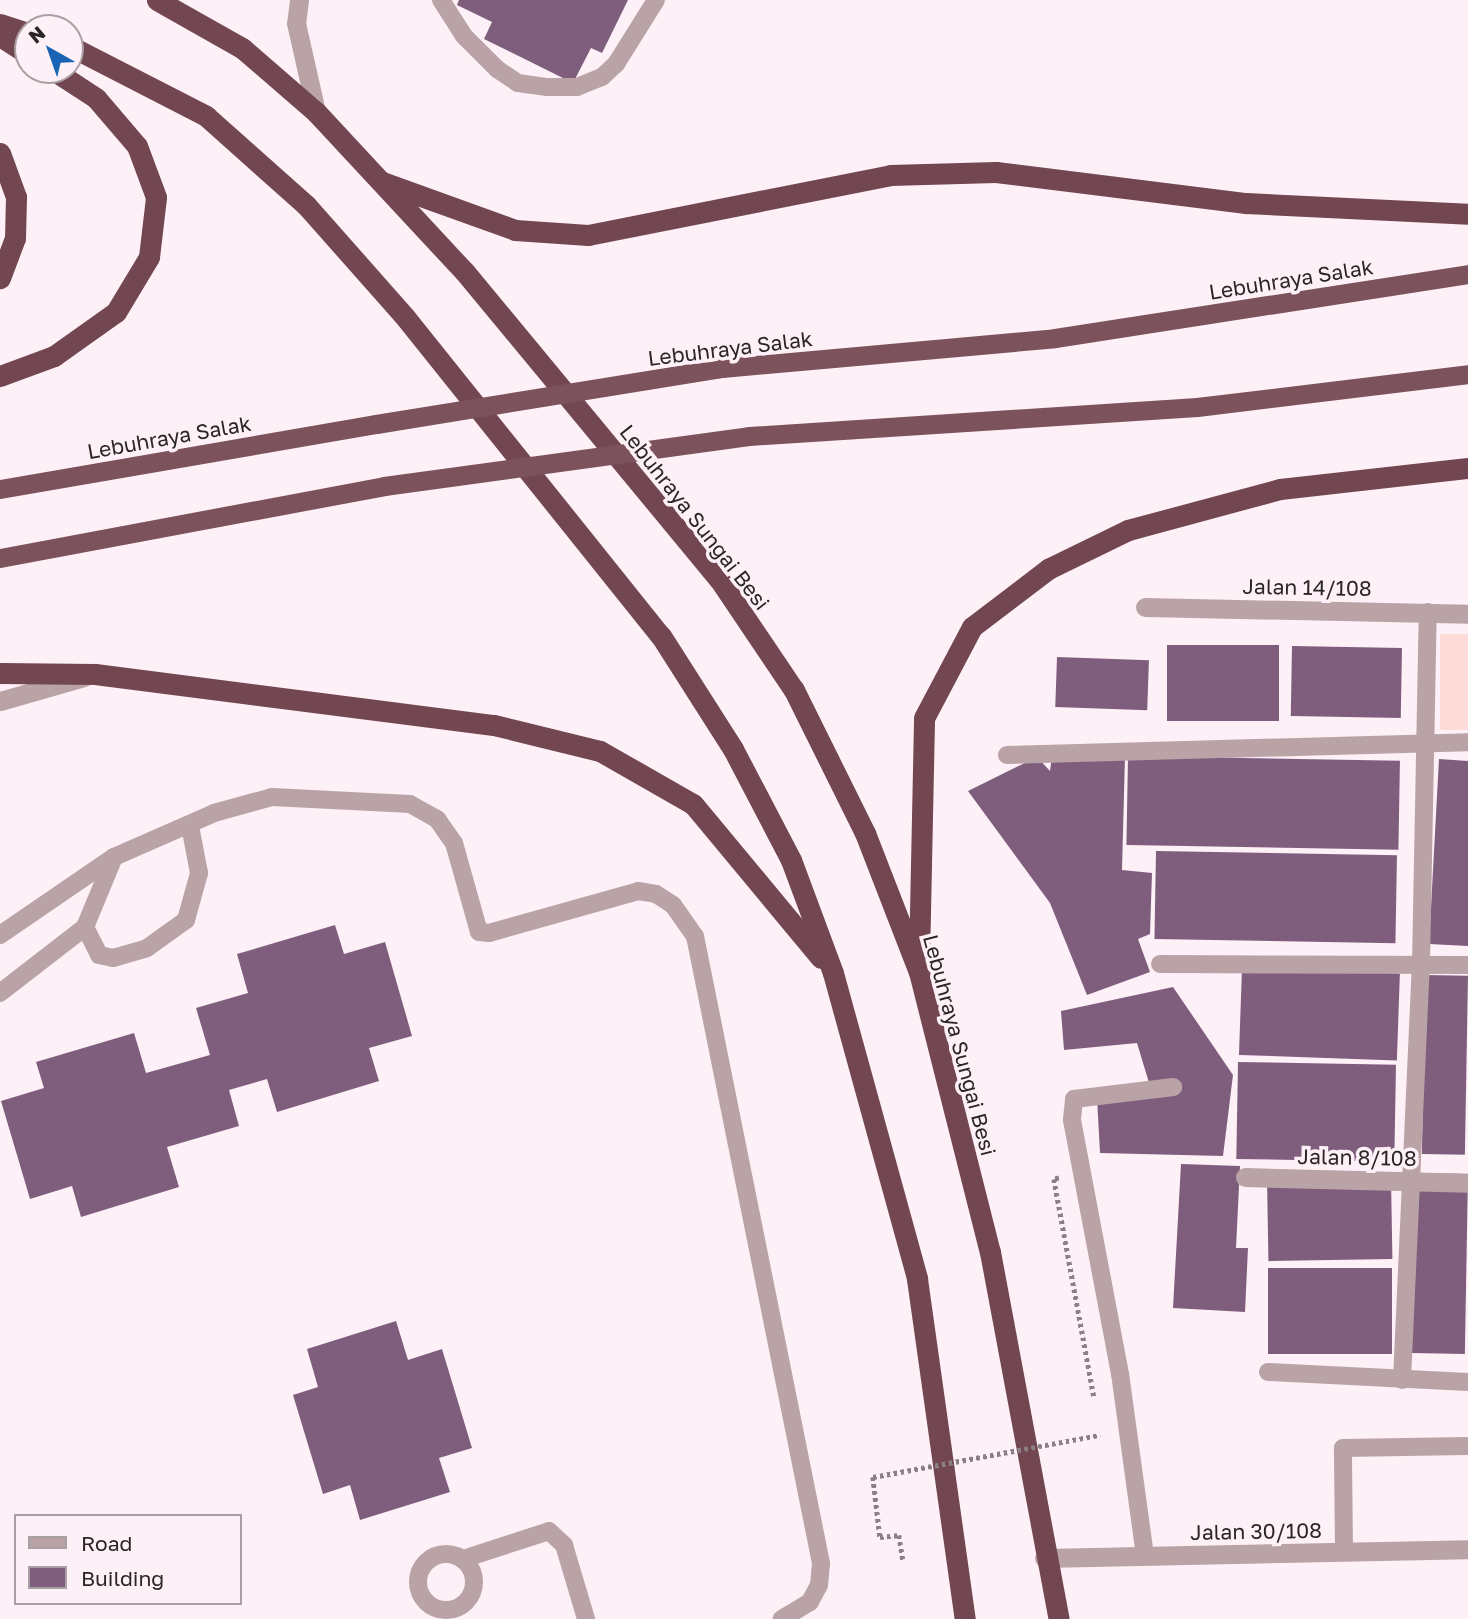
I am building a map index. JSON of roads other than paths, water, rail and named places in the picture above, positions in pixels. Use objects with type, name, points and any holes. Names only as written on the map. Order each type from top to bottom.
[{"type":"highway","name":"Lebuhraya Sungai Besi","points":[[157,0],[242,48],[316,112],[464,271],[719,579],[794,690],[866,833],[919,972],[990,1252],[1044,1558],[1059,1619]]},
{"type":"highway","points":[[84,53],[206,116],[306,205],[405,317],[661,636],[733,750],[791,860],[833,973],[917,1279],[965,1619]]},
{"type":"highway","points":[[0,376],[54,356],[116,312],[149,257],[156,197],[137,146],[96,98],[74,84]]},
{"type":"highway","points":[[0,153],[16,197],[15,238],[0,278]]},
{"type":"highway","points":[[380,181],[514,230],[588,235],[890,175],[996,172],[1246,203],[1468,214]]},
{"type":"highway","name":"Lebuhraya Salak","points":[[0,489],[722,368],[1055,338],[1468,274]]},
{"type":"highway","points":[[0,558],[384,486],[749,436],[1197,407],[1468,374]]},
{"type":"highway","points":[[919,972],[924,718],[972,627],[1048,569],[1128,530],[1280,489],[1468,468]]},
{"type":"highway","points":[[0,673],[95,674],[494,725],[600,751],[693,804],[833,973]]},
{"type":"street","points":[[299,0],[296,23],[316,112]]},
{"type":"street","name":"Jalan 14/108","points":[[1145,607],[1468,614]]},
{"type":"street","points":[[0,701],[95,674]]},
{"type":"street","name":"Jalan 8/108","points":[[1245,1177],[1468,1183]]},
{"type":"street","name":"Jalan 30/108","points":[[1044,1558],[1468,1549]]},
{"type":"lane","points":[[441,0],[464,36],[497,69],[518,83],[546,87],[577,87],[602,77],[616,64],[656,0]]},
{"type":"lane","points":[[1402,1380],[1408,1181],[1421,964],[1428,612]]},
{"type":"lane","points":[[1007,755],[1468,742]]},
{"type":"lane","points":[[0,935],[114,857],[243,802],[272,797],[410,804],[437,819],[454,843],[479,932],[489,933],[638,891],[656,894],[685,918],[695,936],[821,1563],[819,1585],[810,1602],[782,1619]]},
{"type":"lane","points":[[85,928],[99,954],[113,958],[147,948],[186,920],[199,873],[190,826]]},
{"type":"lane","points":[[0,993],[85,928],[114,857]]},
{"type":"lane","points":[[1160,964],[1468,964]]},
{"type":"lane","points":[[1145,1556],[1120,1374],[1072,1119],[1074,1099],[1173,1087]]},
{"type":"lane","points":[[1268,1372],[1468,1382]]},
{"type":"lane","points":[[1344,1552],[1343,1448],[1468,1447]]},
{"type":"lane","points":[[464,1559],[549,1531],[564,1545],[586,1619]]}]
